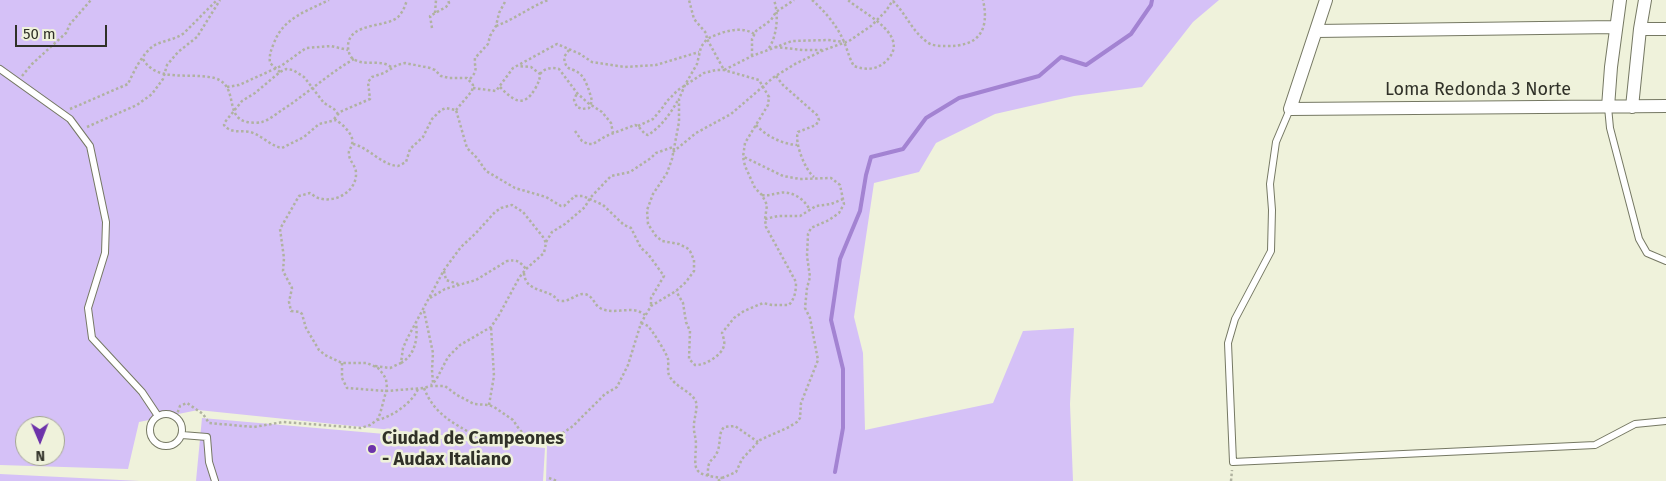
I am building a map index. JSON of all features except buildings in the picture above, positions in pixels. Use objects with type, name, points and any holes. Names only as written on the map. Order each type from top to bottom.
[{"type":"street","points":[[1290,109],[1326,0]]},
{"type":"street","points":[[1608,107],[1620,0]]},
{"type":"street","points":[[1632,107],[1645,0]]},
{"type":"street","points":[[1316,31],[1616,27]]},
{"type":"street","points":[[1640,29],[1666,29]]},
{"type":"street","name":"Loma Redonda 3 Norte","points":[[1290,109],[1666,106]]},
{"type":"lane","points":[[0,69],[70,119],[90,146],[106,222],[105,253],[88,308],[92,338],[142,392],[158,416]]},
{"type":"lane","points":[[1608,107],[1610,128],[1639,239],[1647,253],[1666,261]]},
{"type":"lane","points":[[1290,109],[1276,142],[1270,184],[1272,210],[1271,251],[1235,319],[1228,343],[1233,462],[1595,445],[1635,424],[1666,421]]},
{"type":"lane","points":[[170,414],[180,422],[182,435],[178,442],[171,446],[163,446],[156,443],[151,436],[150,429],[152,421],[158,416],[170,414]]},
{"type":"lane","points":[[182,435],[207,437],[209,462],[216,481]]},
{"type":"path","points":[[18,82],[32,64],[66,34],[70,24],[91,0]]},
{"type":"path","points":[[62,114],[128,84],[134,69],[148,50],[156,45],[179,37],[218,0]]},
{"type":"path","points":[[79,131],[137,106],[152,94],[158,87],[168,65],[178,52],[197,38],[218,0]]},
{"type":"path","points":[[280,72],[270,63],[269,56],[274,41],[284,25],[329,0]]},
{"type":"path","points":[[391,67],[385,63],[363,62],[354,59],[350,56],[348,50],[349,41],[354,34],[370,26],[396,19],[403,11],[407,0]]},
{"type":"path","points":[[435,13],[436,0]]},
{"type":"path","points":[[432,28],[430,16],[446,7],[449,3],[448,0]]},
{"type":"path","points":[[470,80],[476,74],[475,58],[488,44],[496,26],[499,13],[506,0]]},
{"type":"path","points":[[496,26],[548,0]]},
{"type":"path","points":[[676,292],[683,303],[686,322],[690,331],[689,359],[695,365],[705,364],[721,352],[724,346],[722,333],[732,320],[744,311],[763,303],[789,305],[794,296],[796,282],[766,227],[766,205],[745,166],[743,157],[745,143],[768,106],[769,97],[764,85],[757,78],[724,70],[706,34],[694,19],[689,0]]},
{"type":"path","points":[[769,50],[775,36],[776,12],[774,0]]},
{"type":"path","points":[[752,56],[752,39],[756,31],[771,20],[776,12],[794,0]]},
{"type":"path","points":[[812,0],[828,16],[844,42],[854,66],[865,70],[882,65],[890,56],[894,46],[893,39],[877,21],[848,0]]},
{"type":"path","points":[[672,153],[696,133],[731,114],[776,76],[865,30],[877,21],[892,0],[926,42],[936,45],[959,46],[968,43],[980,34],[985,26],[983,0]]},
{"type":"path","points":[[638,126],[645,134],[652,132],[669,115],[697,64],[699,52],[707,39],[730,31],[749,30],[754,34]]},
{"type":"path","points":[[575,131],[582,141],[593,144],[613,133],[638,126],[653,119],[667,101],[685,85],[704,73],[724,70],[752,56],[792,41],[828,40],[844,42]]},
{"type":"path","points":[[472,88],[496,91],[516,65],[557,44],[580,54],[592,62],[638,67],[656,65],[699,52]]},
{"type":"path","points":[[227,87],[239,85],[276,69],[306,48],[331,46],[348,50]]},
{"type":"path","points":[[775,47],[824,50]]},
{"type":"path","points":[[569,50],[564,57],[566,66],[584,78],[591,96],[592,106]]},
{"type":"path","points":[[143,59],[151,69],[166,75],[214,77],[222,81],[227,87],[234,104],[234,112],[238,119],[249,122],[264,122],[354,59]]},
{"type":"path","points":[[338,114],[324,103],[304,77],[298,72],[286,69],[242,101],[224,125],[235,132],[249,132],[274,146],[282,148],[304,137],[319,124],[333,120],[338,114],[370,99],[368,82],[372,77],[384,73],[391,67],[405,63],[430,68],[441,76],[467,78],[470,80]]},
{"type":"path","points":[[516,65],[531,67],[540,74]]},
{"type":"path","points":[[500,87],[513,99],[519,101],[526,100],[531,97],[540,80],[540,74],[544,69],[553,67],[559,69],[577,93],[602,112],[612,127],[613,133]]},
{"type":"path","points":[[776,76],[783,85],[817,115],[819,120],[816,126],[802,129],[798,132],[796,138],[811,175],[816,178]]},
{"type":"path","points":[[456,110],[469,96],[472,88],[470,80]]},
{"type":"path","points":[[577,93],[574,100],[577,107],[585,109],[592,106]]},
{"type":"path","points":[[651,306],[676,292],[694,271],[694,260],[690,251],[683,245],[658,239],[649,227],[647,217],[650,200],[667,173],[679,122],[679,99]]},
{"type":"path","points":[[353,144],[371,152],[386,163],[398,166],[406,162],[410,149],[423,137],[432,118],[446,108],[456,110]]},
{"type":"path","points":[[342,363],[342,378],[346,388],[386,391],[445,386],[474,404],[489,405],[498,409],[513,420],[524,436],[536,443],[543,444],[550,442],[573,426],[605,394],[617,387],[628,365],[642,323],[651,306],[651,298],[664,276],[648,254],[641,248],[631,228],[624,225],[603,205],[583,196],[575,196],[564,206],[561,206],[546,197],[515,188],[486,171],[467,148],[456,110]]},
{"type":"path","points":[[333,120],[336,120],[346,129],[352,138],[353,144],[348,152],[350,160],[356,169],[355,180],[349,191],[333,198],[316,198],[310,193],[299,196],[280,229],[284,258],[283,271],[292,288],[289,302],[290,309],[302,314],[306,328],[319,350],[325,355],[342,363],[360,362],[390,368],[401,363],[411,355],[416,337],[416,322]]},
{"type":"path","points":[[756,125],[772,138],[798,145]]},
{"type":"path","points":[[430,386],[448,357],[460,345],[491,327],[525,270],[544,253],[548,236],[552,232],[579,213],[611,176],[630,172],[652,158],[656,153],[673,146]]},
{"type":"path","points":[[718,481],[736,472],[742,459],[758,442],[797,422],[800,418],[801,403],[818,360],[810,318],[806,308],[807,288],[810,277],[807,256],[808,234],[811,228],[839,213],[844,204],[840,185],[830,178],[800,179],[783,176],[743,157]]},
{"type":"path","points":[[762,195],[772,195],[780,192],[792,194],[808,204],[810,211]]},
{"type":"path","points":[[765,219],[778,216],[800,216],[821,204],[831,204],[843,199]]},
{"type":"path","points":[[401,363],[403,348],[444,270],[455,253],[495,212],[512,205],[523,212],[540,232],[546,244]]},
{"type":"path","points":[[429,299],[445,288],[476,280],[507,261],[513,260],[519,262],[525,270],[524,279],[528,284],[534,289],[552,295],[557,300],[563,301],[582,294],[589,296],[599,308],[637,310],[646,315]]},
{"type":"path","points":[[444,270],[446,280],[456,284],[464,284]]},
{"type":"path","points":[[424,309],[433,353],[433,383]]},
{"type":"path","points":[[642,323],[650,327],[664,349],[668,359],[669,375],[679,387],[695,399],[697,404],[694,429],[696,437],[695,467],[698,472],[722,478]]},
{"type":"path","points":[[489,405],[494,376],[491,327]]},
{"type":"path","points":[[372,365],[378,368],[386,379],[386,391],[377,420]]},
{"type":"path","points":[[424,388],[427,396],[446,420],[476,436]]},
{"type":"path","points":[[176,417],[180,406],[186,404],[203,414],[210,424],[254,427],[283,422],[361,428],[393,414],[410,400],[418,389]]},
{"type":"path","points":[[708,476],[708,465],[718,449],[719,436],[724,426],[735,426],[758,442]]},
{"type":"path","points":[[459,439],[485,434],[524,436]]},
{"type":"path","points":[[549,478],[557,481]]},
{"type":"shaded area","points":[[0,0],[1219,0],[1193,22],[1142,87],[1074,96],[995,114],[936,143],[919,172],[874,183],[854,317],[863,353],[865,430],[993,403],[1023,331],[1074,328],[1070,404],[1073,481],[546,481],[547,446],[198,410],[139,422],[128,469],[32,466],[65,466],[65,416],[15,416],[15,465],[0,465]]},
{"type":"shaded area","name":"Ciudad de Campeones - Audax Italiano","points":[[202,418],[545,448],[543,481],[196,481]]},
{"type":"shaded area","points":[[0,474],[140,481],[0,481]]},
{"type":"waterway","points":[[835,472],[843,428],[843,369],[831,320],[840,259],[860,211],[871,157],[903,149],[926,118],[959,98],[1039,76],[1061,57],[1086,65],[1131,34],[1151,5],[1152,0]]},
{"type":"place","name":"Ciudad de Campeones - Audax Italiano","points":[[372,449]]}]
